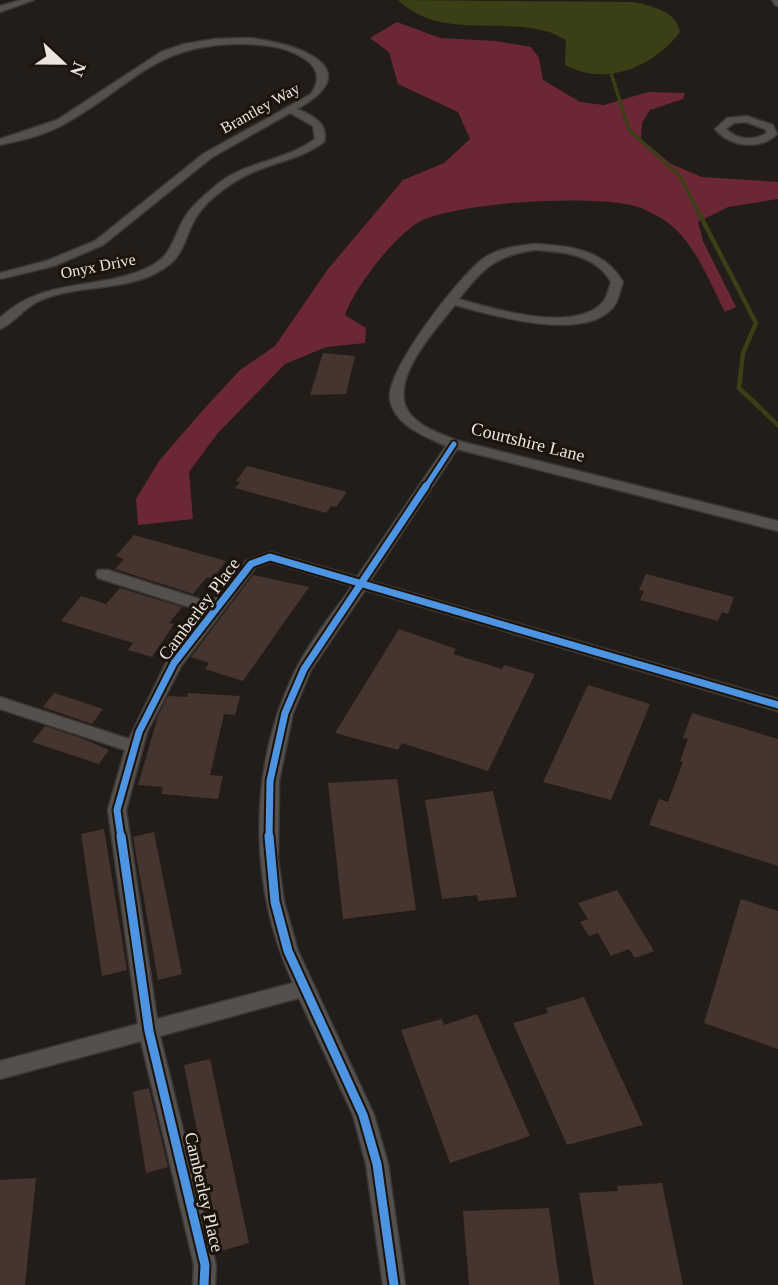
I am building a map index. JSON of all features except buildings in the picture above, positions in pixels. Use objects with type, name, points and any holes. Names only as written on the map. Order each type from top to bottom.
[{"type":"street","points":[[0,9],[30,0]]},
{"type":"street","name":"Brantley Way","points":[[0,142],[61,122],[147,61],[178,48],[201,43],[255,42],[287,48],[310,58],[323,72],[321,87],[304,103],[207,156],[99,243],[50,264],[0,276]]},
{"type":"street","name":"Onyx Drive","points":[[0,325],[22,304],[47,293],[129,278],[160,266],[176,252],[192,215],[223,185],[250,168],[304,151],[320,140],[322,132],[318,125],[290,110]]},
{"type":"street","name":"Courtshire Lane","points":[[452,301],[535,321],[572,321],[607,306],[617,290],[617,282],[605,264],[590,256],[556,248],[516,248],[487,258],[452,301],[405,364],[397,380],[395,393],[399,406],[418,429],[454,444],[778,526]]},
{"type":"street","points":[[394,1285],[377,1164],[363,1115],[288,951],[275,902],[269,859],[270,781],[293,691],[361,582],[454,444]]},
{"type":"street","name":"Camberley Place","points":[[204,1285],[205,1265],[149,1031],[117,810],[135,747],[174,663],[251,564],[270,557],[778,705]]},
{"type":"street","name":"Camberley Place","points":[[103,574],[216,610]]},
{"type":"street","points":[[0,703],[135,747]]},
{"type":"street","points":[[0,1070],[304,988]]},
{"type":"shaded area","points":[[398,0],[634,2],[669,14],[680,32],[657,55],[643,64],[628,70],[596,74],[565,65],[566,40],[552,33],[534,28],[453,24],[433,20]]},
{"type":"shaded area","points":[[397,22],[440,38],[496,41],[531,47],[539,58],[543,80],[580,102],[604,105],[648,92],[685,93],[683,99],[650,110],[642,123],[641,139],[671,164],[702,177],[778,182],[778,199],[728,207],[698,222],[703,241],[736,307],[725,312],[700,262],[674,228],[656,215],[635,206],[585,201],[527,202],[469,208],[425,219],[403,234],[391,247],[367,275],[350,304],[345,315],[366,328],[365,343],[326,347],[285,364],[217,434],[189,472],[193,519],[138,525],[136,499],[159,461],[240,370],[275,346],[328,269],[403,180],[444,163],[470,139],[458,112],[398,84],[389,52],[370,38]]},
{"type":"waterway","points":[[611,73],[629,130],[680,176],[700,215]]},
{"type":"waterway","points":[[699,213],[756,323],[743,353],[739,388],[778,425]]},
{"type":"cycle path","points":[[394,1285],[377,1164],[363,1115],[288,951],[275,902],[269,859],[270,781],[285,713],[304,669],[454,444]]},
{"type":"cycle path","points":[[204,1285],[205,1265],[149,1031],[117,810],[139,732],[174,663],[251,564],[270,557],[778,705]]}]
